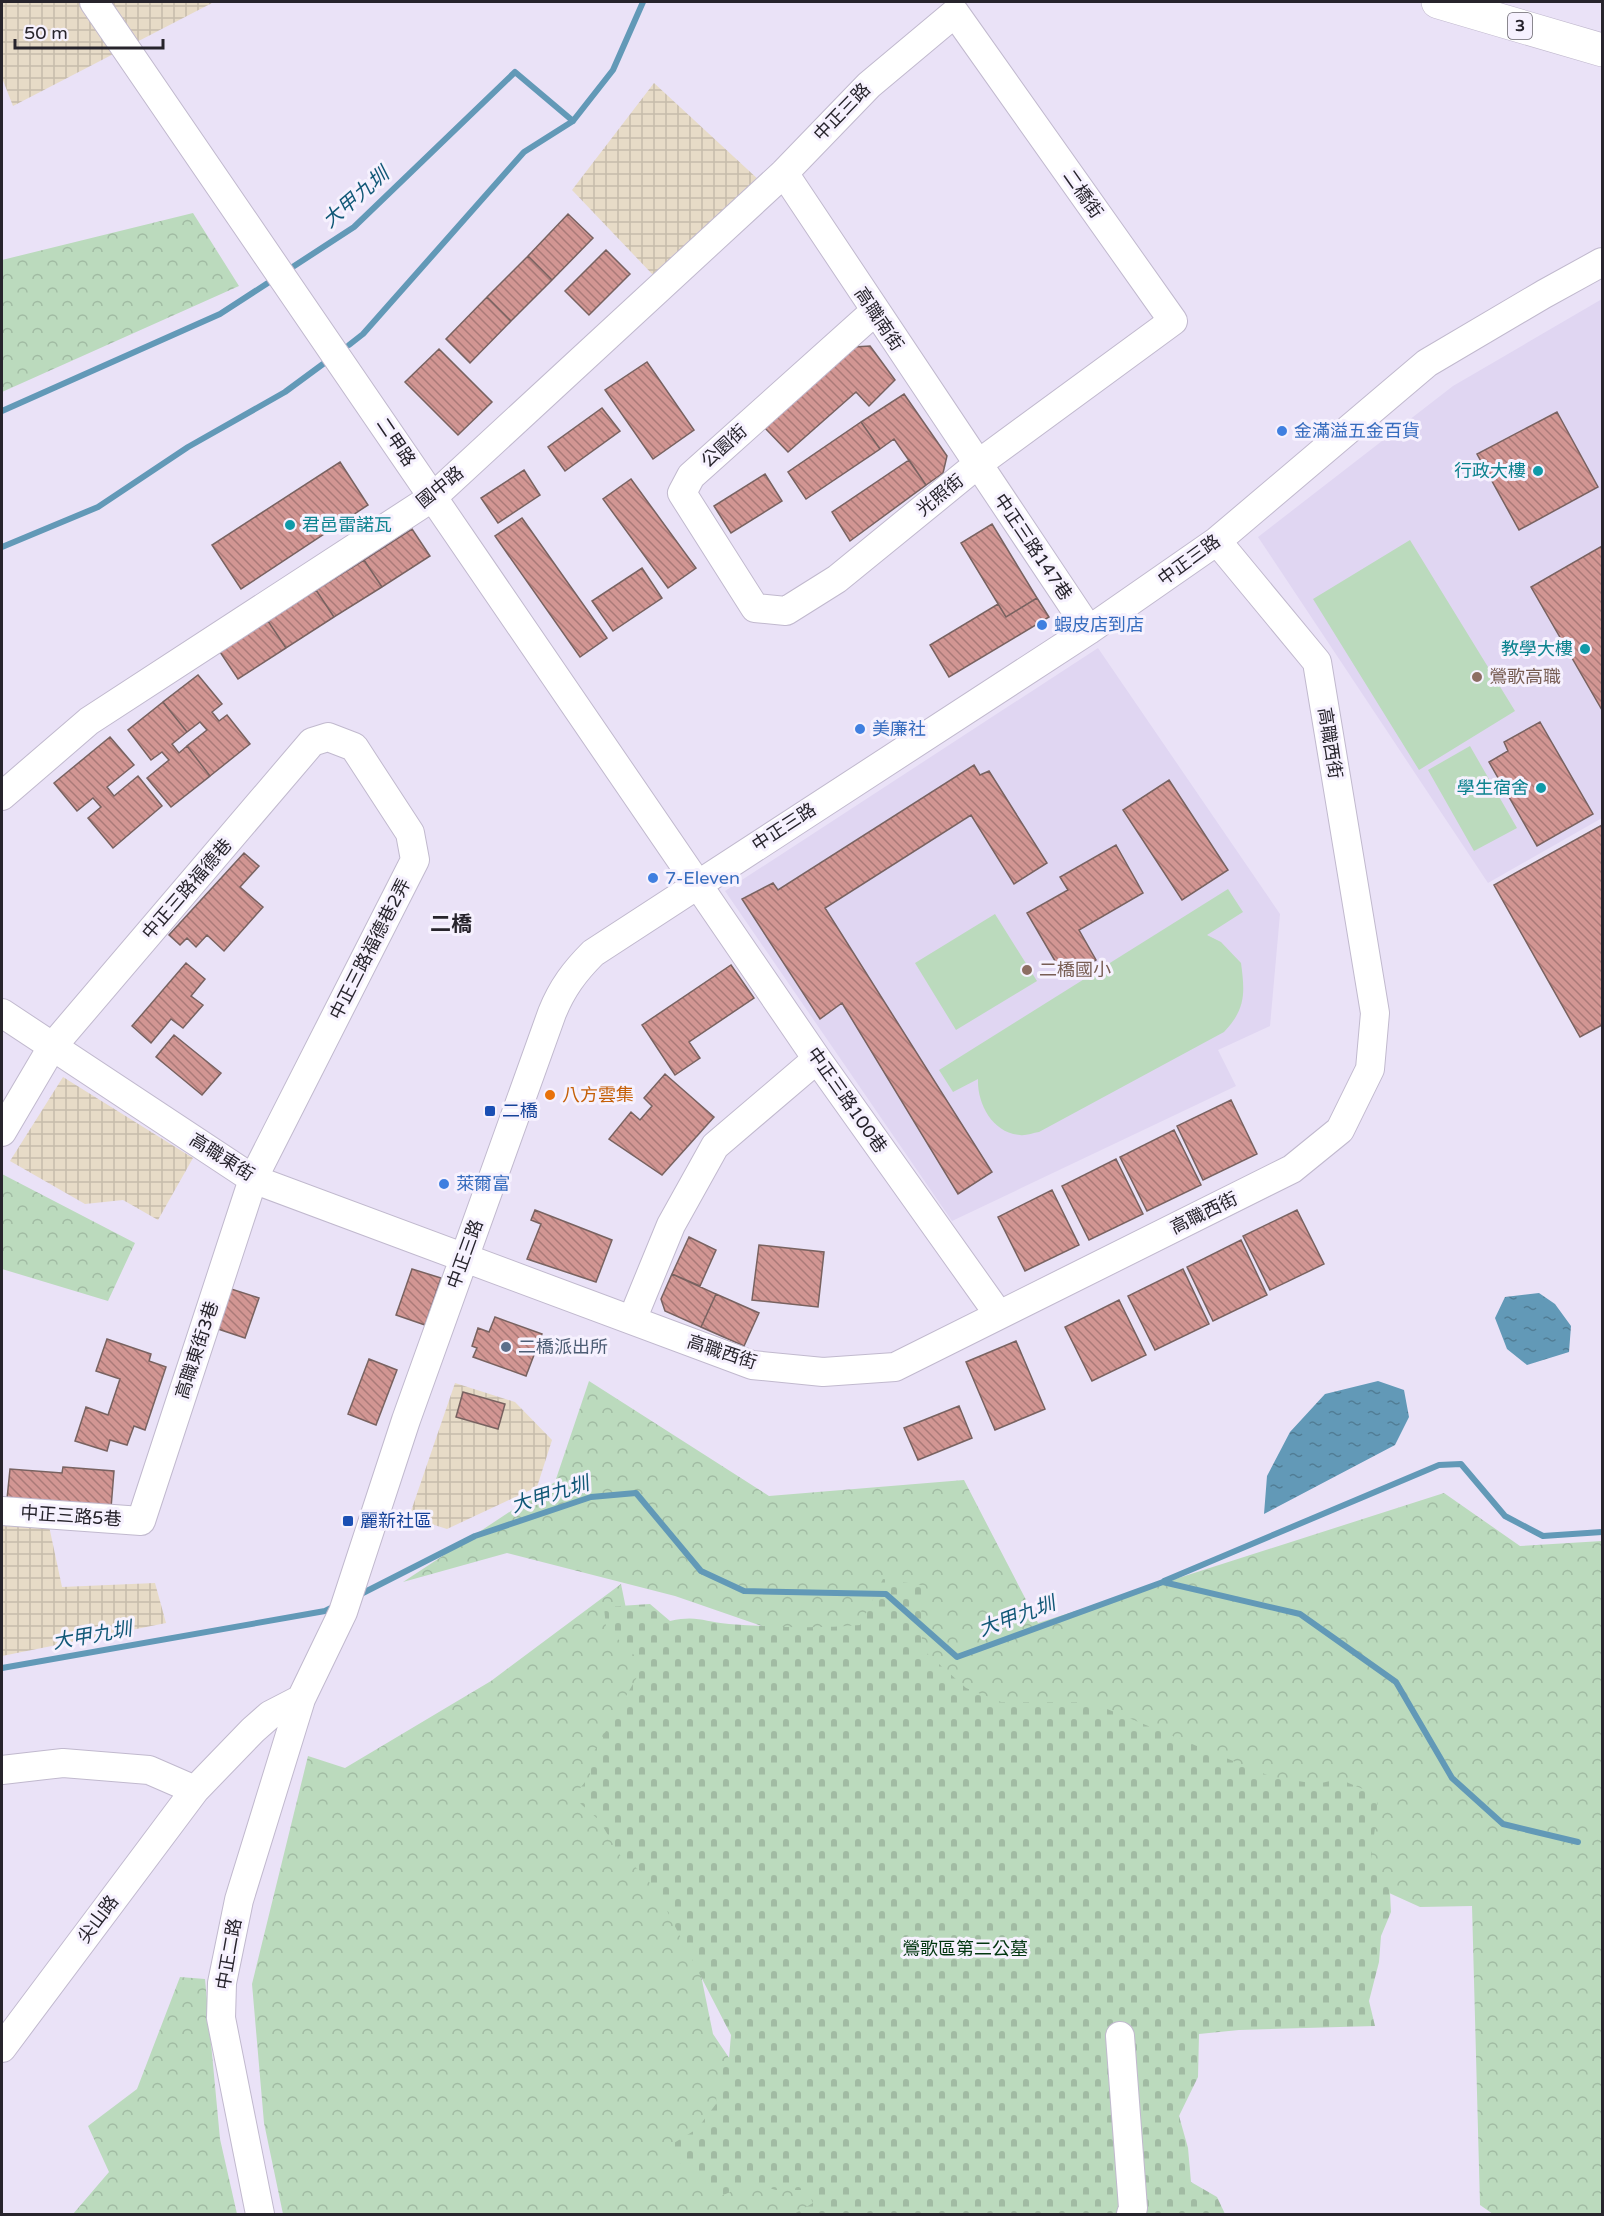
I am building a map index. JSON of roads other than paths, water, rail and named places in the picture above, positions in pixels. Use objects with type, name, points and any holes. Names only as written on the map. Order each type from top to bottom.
[{"type":"highway","name":"3","points":[[1438,2],[1602,50]]},
{"type":"street","name":"二甲路","points":[[94,2],[698,883]]},
{"type":"street","name":"中正三路","points":[[783,173],[868,85],[955,13]]},
{"type":"street","name":"二橋街","points":[[955,13],[1173,321],[1120,361]]},
{"type":"street","name":"高職南街","points":[[783,173],[978,464]]},
{"type":"street","name":"國中路","points":[[2,796],[89,722],[433,497],[783,173]]},
{"type":"street","name":"中正三路","points":[[301,1699],[320,1665],[347,1600],[406,1420],[464,1258],[560,994],[574,972],[593,953],[1089,630],[1217,541],[1427,363],[1602,262]]},
{"type":"street","name":"公園街","points":[[755,608],[682,493],[691,476],[874,312]]},
{"type":"street","name":"光照街","points":[[755,608],[786,611],[837,579],[978,464],[1120,361]]},
{"type":"street","name":"中正三路147巷","points":[[978,464],[1089,630]]},
{"type":"street","name":"高職西街","points":[[464,1258],[752,1365],[823,1372],[895,1367],[1292,1169],[1340,1130],[1370,1069],[1375,1013],[1317,662],[1217,541]]},
{"type":"street","name":"中正三路福德巷","points":[[2,1132],[52,1047],[312,742],[327,737]]},
{"type":"street","name":"中正三路福德巷2弄","points":[[253,1179],[415,860],[410,833],[354,747],[327,737]]},
{"type":"street","name":"中正三路100巷","points":[[698,883],[817,1059],[999,1315]]},
{"type":"street","name":"高職東街","points":[[2,1013],[253,1179],[464,1258]]},
{"type":"street","points":[[632,1320],[671,1225],[715,1146],[817,1059]]},
{"type":"street","name":"高職東街3巷","points":[[141,1521],[253,1179]]},
{"type":"street","name":"中正三路5巷","points":[[2,1511],[141,1521]]},
{"type":"street","name":"尖山路","points":[[2,2048],[195,1790],[270,1715],[301,1699]]},
{"type":"street","name":"中正二路","points":[[260,2214],[222,2028],[222,1983],[239,1900],[301,1699]]},
{"type":"street","points":[[2,1770],[63,1763],[149,1770],[195,1790]]},
{"type":"street","points":[[1120,2036],[1133,2208],[1131,2214]]},
{"type":"water","points":[[1539,1293],[1555,1304],[1571,1326],[1569,1352],[1527,1365],[1507,1349],[1495,1318],[1505,1297]]},
{"type":"water","points":[[1378,1381],[1404,1390],[1409,1417],[1395,1445],[1264,1514],[1267,1476],[1290,1432],[1325,1394]]},
{"type":"waterway","name":"大甲九圳","points":[[288,270],[354,227],[515,72],[573,121],[613,70],[643,2]]},
{"type":"waterway","points":[[349,345],[363,334],[524,152],[573,121]]},
{"type":"waterway","name":"大甲九圳","points":[[2,411],[220,314],[274,279]]},
{"type":"waterway","points":[[2,547],[98,507],[188,447],[285,392],[323,364]]},
{"type":"waterway","name":"大甲九圳","points":[[1164,1581],[1439,1465],[1461,1464],[1505,1516],[1543,1536],[1602,1532]]},
{"type":"waterway","name":"大甲九圳","points":[[359,1595],[475,1536],[591,1497],[636,1493],[701,1571],[744,1591],[886,1594],[957,1657],[1163,1582],[1300,1614],[1396,1682],[1452,1778],[1503,1824],[1578,1842]]},
{"type":"waterway","name":"大甲九圳","points":[[2,1668],[325,1611],[333,1607]]},
{"type":"place","name":"金滿溢五金百貨","points":[[1282,431]]},
{"type":"place","name":"行政大樓","points":[[1538,471]]},
{"type":"place","name":"君邑雷諾瓦","points":[[290,525]]},
{"type":"place","name":"蝦皮店到店","points":[[1042,625]]},
{"type":"place","name":"教學大樓","points":[[1585,649]]},
{"type":"place","name":"鶯歌高職","points":[[1477,677]]},
{"type":"place","name":"美廉社","points":[[860,729]]},
{"type":"place","name":"學生宿舍","points":[[1541,788]]},
{"type":"place","name":"7-Eleven","points":[[653,878]]},
{"type":"place","name":"二橋國小","points":[[1027,970]]},
{"type":"place","name":"八方雲集","points":[[550,1095]]},
{"type":"place","name":"二橋","points":[[490,1111]]},
{"type":"place","name":"萊爾富","points":[[444,1184]]},
{"type":"place","name":"二橋派出所","points":[[506,1347]]},
{"type":"place","name":"麗新社區","points":[[348,1521]]},
{"type":"district","name":"二橋","points":[[451,924]]},
{"type":"park label","name":"鶯歌區第二公墓","points":[[965,1949]]}]
